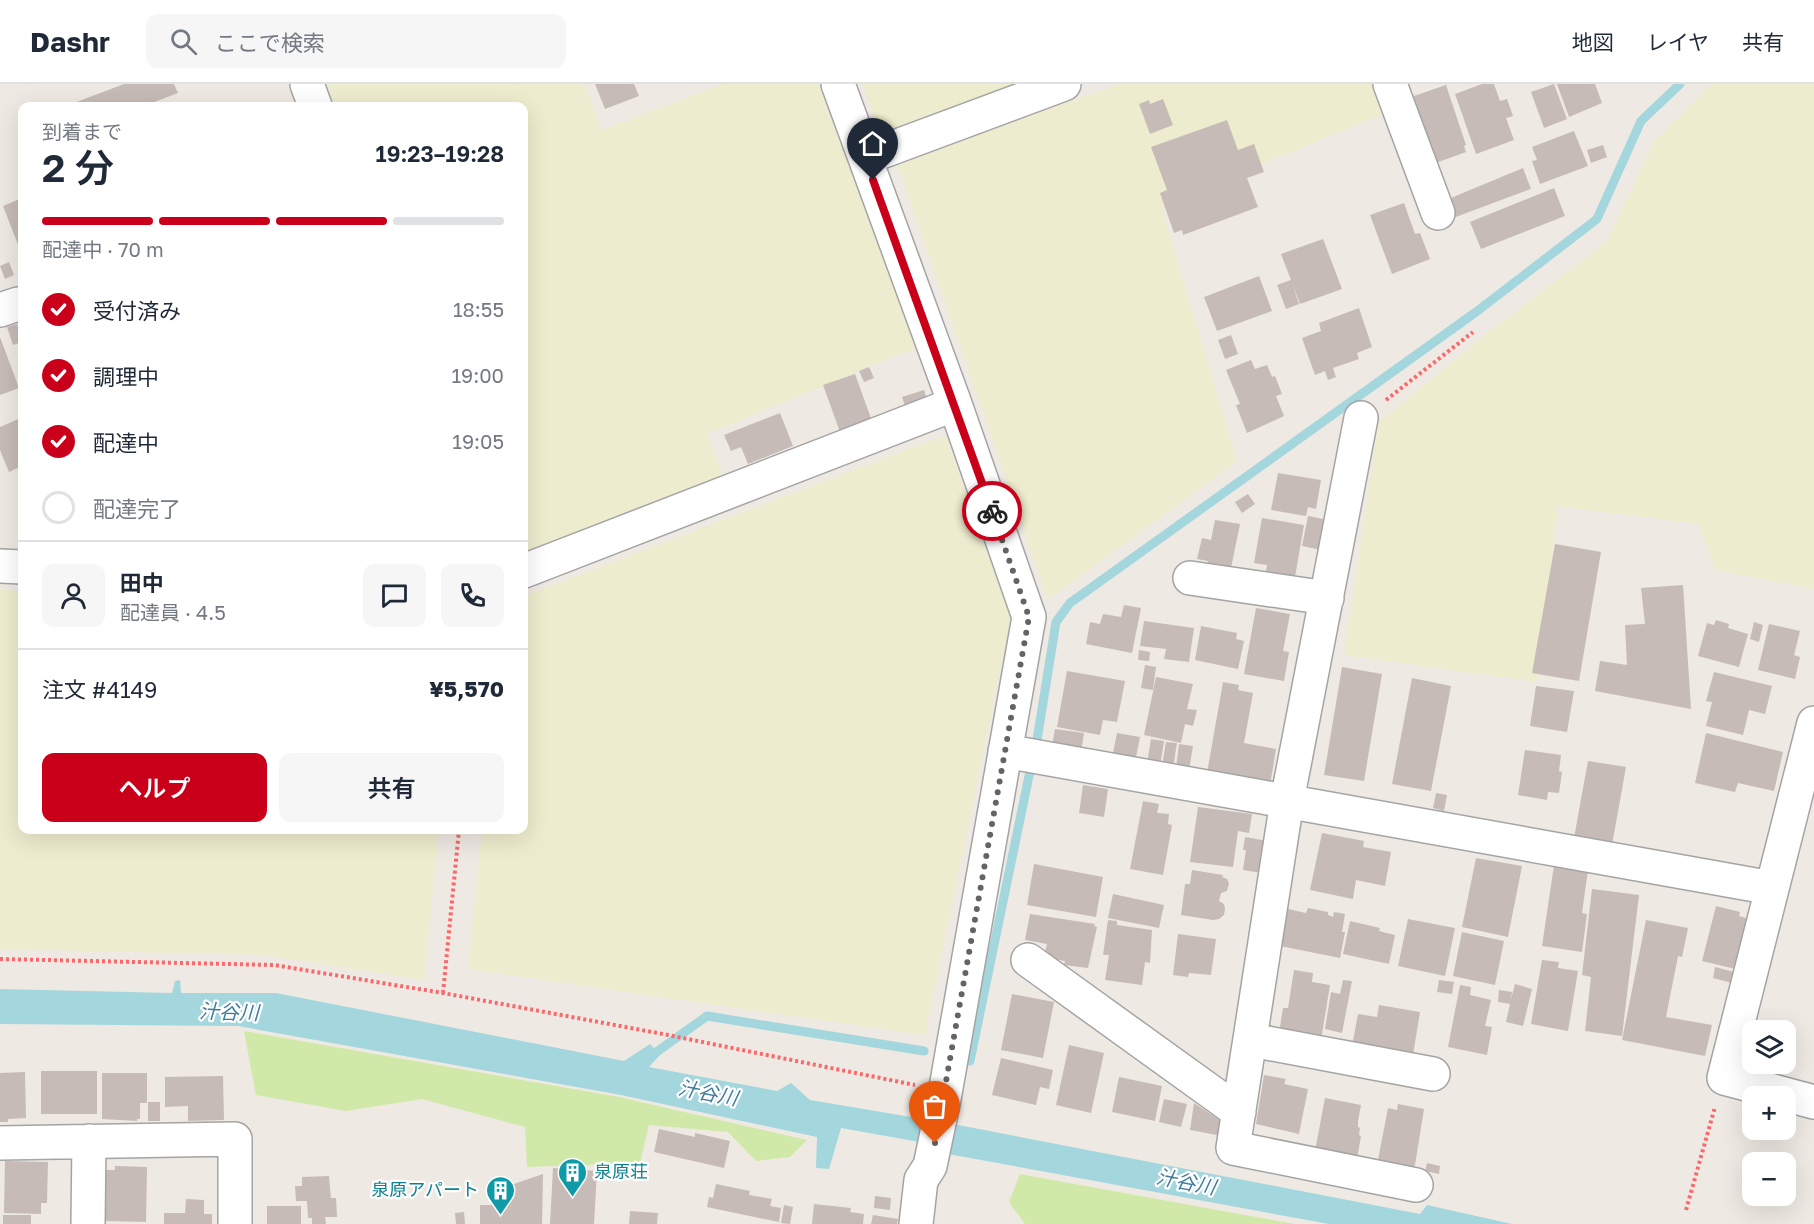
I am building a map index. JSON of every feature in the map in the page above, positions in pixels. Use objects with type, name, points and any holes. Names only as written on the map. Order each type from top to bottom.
[{"type":"street","points":[[307,84],[314,102]]},
{"type":"street","points":[[838,84],[955,404],[1029,617],[944,1095],[930,1166],[921,1180],[916,1224]]},
{"type":"street","points":[[865,158],[1064,84]]},
{"type":"street","points":[[1390,84],[1438,213]]},
{"type":"street","points":[[528,569],[955,404]]},
{"type":"street","points":[[1361,418],[1287,801],[1233,1148],[1416,1185]]},
{"type":"street","points":[[0,566],[18,567]]},
{"type":"street","points":[[1190,578],[1327,598]]},
{"type":"street","points":[[1814,723],[1724,1078],[1814,1102]]},
{"type":"street","points":[[1005,751],[1772,888]]},
{"type":"street","points":[[1028,960],[1239,1112]]},
{"type":"street","points":[[1251,1040],[1432,1074]]},
{"type":"street","points":[[0,1143],[235,1139],[235,1224]]},
{"type":"street","points":[[88,1224],[89,1141]]},
{"type":"path","points":[[1361,418],[1473,332]]},
{"type":"path","points":[[443,993],[459,834]]},
{"type":"path","points":[[0,959],[274,965],[443,993],[663,1034],[944,1095]]},
{"type":"path","points":[[1686,1210],[1724,1078]]},
{"type":"shaded area","points":[[327,84],[585,84],[601,130],[723,84],[818,84],[920,346],[707,434],[724,478],[528,552],[528,102],[334,102]]},
{"type":"shaded area","points":[[862,84],[1027,84],[883,140]]},
{"type":"shaded area","points":[[1119,84],[1372,84],[1381,115],[1161,205],[1237,461],[1048,600],[897,164]]},
{"type":"shaded area","points":[[1711,84],[1814,84],[1814,589],[1715,570],[1699,524],[1558,506],[1537,682],[1344,655],[1379,422],[1490,331],[1606,242],[1654,142]]},
{"type":"shaded area","points":[[945,435],[1011,618],[925,1035],[468,969],[482,834],[528,834],[528,594]]},
{"type":"shaded area","points":[[0,590],[18,591],[18,834],[439,834],[424,980],[266,955],[0,949]]},
{"type":"green space","points":[[244,1031],[619,1097],[807,1140],[790,1157],[756,1161],[728,1132],[649,1125],[640,1163],[527,1167],[525,1127],[422,1099],[346,1111],[256,1095]]},
{"type":"green space","points":[[1020,1174],[1295,1224],[1025,1224],[1009,1202]]},
{"type":"water","name":"汁谷川","points":[[180,980],[181,993],[276,993],[624,1061],[650,1044],[660,1055],[649,1067],[777,1091],[791,1083],[810,1100],[953,1124],[1420,1214],[1427,1205],[1512,1224],[1329,1224],[948,1154],[925,1143],[841,1128],[829,1169],[816,1168],[817,1137],[621,1095],[238,1026],[0,1024],[0,989],[172,993],[175,981]]},
{"type":"building","points":[[124,84],[174,84],[178,93],[154,102],[77,102]]},
{"type":"building","points":[[595,84],[634,84],[639,96],[605,109]]},
{"type":"building","points":[[1482,84],[1494,84],[1500,101],[1507,99],[1513,116],[1506,118],[1514,140],[1476,154],[1455,94]]},
{"type":"building","points":[[1554,84],[1567,119],[1544,128],[1531,92]]},
{"type":"building","points":[[1557,84],[1595,84],[1602,103],[1569,117]]},
{"type":"building","points":[[1446,85],[1466,145],[1464,146],[1466,152],[1433,164],[1411,97]]},
{"type":"building","points":[[1163,99],[1173,125],[1150,134],[1139,104],[1149,100],[1150,104]]},
{"type":"building","points":[[1227,120],[1238,150],[1254,144],[1264,172],[1247,178],[1258,207],[1183,235],[1182,230],[1174,233],[1160,193],[1167,190],[1151,147]]},
{"type":"building","points":[[1574,131],[1588,166],[1540,184],[1532,161],[1537,160],[1532,147]]},
{"type":"building","points":[[1603,145],[1607,157],[1591,163],[1587,150]]},
{"type":"building","points":[[1523,168],[1531,189],[1453,218],[1446,200]]},
{"type":"building","points":[[1554,188],[1565,216],[1481,249],[1470,222]]},
{"type":"building","points":[[18,200],[18,245],[3,206]]},
{"type":"building","points":[[1404,203],[1415,234],[1420,233],[1430,259],[1392,274],[1370,215]]},
{"type":"building","points":[[1323,239],[1342,289],[1300,304],[1292,283],[1299,304],[1286,309],[1277,285],[1291,280],[1281,254]]},
{"type":"building","points":[[9,262],[14,275],[5,279],[0,266]]},
{"type":"building","points":[[1259,276],[1272,311],[1217,331],[1204,297]]},
{"type":"building","points":[[1359,308],[1372,347],[1357,353],[1359,359],[1333,368],[1336,377],[1328,380],[1325,371],[1315,375],[1302,338],[1321,331],[1319,323]]},
{"type":"building","points":[[17,324],[18,343],[13,345],[7,327]]},
{"type":"building","points":[[1231,335],[1238,354],[1225,359],[1218,340]]},
{"type":"building","points":[[0,337],[18,388],[0,395]]},
{"type":"building","points":[[1251,360],[1255,369],[1267,365],[1272,377],[1275,376],[1282,394],[1276,396],[1284,416],[1247,433],[1236,405],[1240,404],[1226,370]]},
{"type":"building","points":[[869,367],[874,378],[864,382],[859,371]]},
{"type":"building","points":[[855,374],[872,421],[840,432],[823,385]]},
{"type":"building","points":[[924,390],[927,399],[905,406],[902,397]]},
{"type":"building","points":[[780,413],[793,446],[748,464],[741,447],[731,451],[724,435]]},
{"type":"building","points":[[18,419],[18,468],[9,472],[0,450],[0,427]]},
{"type":"building","points":[[1278,473],[1321,480],[1316,509],[1308,507],[1306,516],[1271,510]]},
{"type":"building","points":[[1248,494],[1255,504],[1242,513],[1235,502]]},
{"type":"building","points":[[1308,516],[1328,520],[1321,550],[1302,546]]},
{"type":"building","points":[[1262,518],[1304,525],[1295,577],[1266,572],[1267,565],[1254,563]]},
{"type":"building","points":[[1215,520],[1240,524],[1231,568],[1208,564],[1208,561],[1197,559],[1202,538],[1211,540]]},
{"type":"building","points":[[1555,544],[1601,552],[1579,681],[1532,673]]},
{"type":"building","points":[[1683,585],[1691,709],[1595,691],[1600,661],[1627,665],[1625,625],[1645,624],[1641,588]]},
{"type":"building","points":[[1124,605],[1141,608],[1132,653],[1086,644],[1090,622],[1100,624],[1103,614],[1121,617]]},
{"type":"building","points":[[1256,608],[1290,614],[1283,651],[1289,652],[1284,681],[1244,674]]},
{"type":"building","points":[[1716,620],[1729,624],[1728,628],[1748,634],[1739,667],[1698,656],[1707,623],[1714,625]]},
{"type":"building","points":[[1144,621],[1194,628],[1189,662],[1164,659],[1166,649],[1140,646]]},
{"type":"building","points":[[1754,622],[1763,625],[1759,642],[1750,639]]},
{"type":"building","points":[[1769,624],[1800,631],[1794,655],[1800,657],[1795,679],[1758,670]]},
{"type":"building","points":[[1201,626],[1237,633],[1236,639],[1244,641],[1238,669],[1195,660]]},
{"type":"building","points":[[1139,650],[1150,652],[1149,661],[1138,660]]},
{"type":"building","points":[[1145,665],[1156,667],[1153,690],[1141,688]]},
{"type":"building","points":[[1342,667],[1382,674],[1364,781],[1324,775]]},
{"type":"building","points":[[1067,671],[1125,681],[1117,722],[1103,720],[1100,735],[1057,727]]},
{"type":"building","points":[[1714,672],[1772,686],[1765,714],[1749,710],[1743,735],[1706,726],[1712,702],[1706,701]]},
{"type":"building","points":[[1156,677],[1193,684],[1187,709],[1197,710],[1193,726],[1185,724],[1181,743],[1144,735]]},
{"type":"building","points":[[1412,678],[1451,686],[1431,791],[1392,784]]},
{"type":"building","points":[[1223,682],[1239,685],[1238,690],[1253,693],[1244,743],[1276,749],[1270,785],[1207,773]]},
{"type":"building","points":[[1536,686],[1574,691],[1567,732],[1530,726]]},
{"type":"building","points":[[1055,729],[1084,733],[1081,752],[1052,746]]},
{"type":"building","points":[[1117,733],[1140,737],[1135,762],[1112,758]]},
{"type":"building","points":[[1706,733],[1783,752],[1774,791],[1738,783],[1735,792],[1695,783]]},
{"type":"building","points":[[1151,739],[1164,741],[1160,766],[1147,763]]},
{"type":"building","points":[[1166,742],[1177,743],[1173,768],[1162,766]]},
{"type":"building","points":[[1179,744],[1193,746],[1189,770],[1176,768]]},
{"type":"building","points":[[1525,750],[1561,755],[1559,771],[1562,772],[1559,793],[1548,792],[1547,800],[1518,795]]},
{"type":"building","points":[[1588,761],[1626,767],[1612,845],[1574,838]]},
{"type":"building","points":[[1083,785],[1108,789],[1104,817],[1079,813]]},
{"type":"building","points":[[1436,793],[1447,795],[1444,811],[1433,808]]},
{"type":"building","points":[[1143,801],[1159,804],[1157,813],[1169,814],[1168,824],[1172,825],[1163,875],[1130,869]]},
{"type":"building","points":[[1198,807],[1252,814],[1249,833],[1238,831],[1233,867],[1190,862]]},
{"type":"building","points":[[1322,833],[1364,841],[1363,847],[1391,852],[1385,886],[1356,880],[1353,899],[1310,890]]},
{"type":"building","points":[[1245,837],[1268,841],[1266,853],[1259,852],[1266,854],[1262,873],[1243,870]]},
{"type":"building","points":[[1476,858],[1522,866],[1508,937],[1462,927]]},
{"type":"building","points":[[1034,864],[1103,877],[1096,917],[1027,905]]},
{"type":"building","points":[[1554,865],[1588,870],[1582,913],[1587,914],[1582,952],[1542,946]]},
{"type":"building","points":[[1192,870],[1223,875],[1222,877],[1227,879],[1229,883],[1227,891],[1221,893],[1219,901],[1224,904],[1224,915],[1219,919],[1181,915],[1185,884],[1190,884]]},
{"type":"building","points":[[1592,889],[1639,895],[1622,1036],[1585,1031],[1591,977],[1582,975]]},
{"type":"building","points":[[1113,894],[1164,905],[1159,928],[1108,918]]},
{"type":"building","points":[[1716,906],[1740,912],[1739,916],[1753,920],[1740,970],[1702,961]]},
{"type":"building","points":[[1308,908],[1328,912],[1328,915],[1333,917],[1334,912],[1345,914],[1342,932],[1345,932],[1340,958],[1280,946],[1288,909],[1306,913]]},
{"type":"building","points":[[1030,914],[1095,924],[1094,926],[1097,927],[1088,968],[1064,965],[1065,961],[1044,957],[1047,944],[1025,940]]},
{"type":"building","points":[[1408,919],[1455,928],[1445,976],[1398,966]]},
{"type":"building","points":[[1108,920],[1117,921],[1117,925],[1152,930],[1150,963],[1145,962],[1142,985],[1105,980],[1109,955],[1103,955]]},
{"type":"building","points":[[1646,920],[1688,928],[1682,957],[1678,956],[1666,1017],[1712,1025],[1705,1056],[1622,1040]]},
{"type":"building","points":[[1350,921],[1380,928],[1379,931],[1395,935],[1389,964],[1343,954]]},
{"type":"building","points":[[1462,932],[1504,941],[1495,985],[1453,976]]},
{"type":"building","points":[[1178,934],[1216,939],[1211,975],[1189,973],[1188,977],[1173,975]]},
{"type":"building","points":[[1542,960],[1559,962],[1558,968],[1578,971],[1568,1031],[1531,1024]]},
{"type":"building","points":[[1715,967],[1738,973],[1736,984],[1713,978]]},
{"type":"building","points":[[1294,970],[1313,973],[1312,982],[1330,985],[1321,1040],[1279,1033],[1283,1008],[1288,1008]]},
{"type":"building","points":[[1343,980],[1352,981],[1342,1033],[1325,1029],[1331,992],[1340,994]]},
{"type":"building","points":[[1439,980],[1454,982],[1452,994],[1437,992]]},
{"type":"building","points":[[1515,984],[1532,989],[1523,1026],[1506,1022],[1510,1004],[1498,1002],[1499,990],[1512,992],[1511,999]]},
{"type":"building","points":[[1460,985],[1471,987],[1470,995],[1491,1000],[1485,1026],[1492,1027],[1487,1055],[1448,1047]]},
{"type":"building","points":[[1012,994],[1054,1002],[1043,1058],[1001,1050]]},
{"type":"building","points":[[1379,1005],[1420,1012],[1413,1055],[1352,1046],[1358,1014],[1377,1017]]},
{"type":"building","points":[[1069,1045],[1104,1053],[1091,1113],[1056,1105]]},
{"type":"building","points":[[1001,1058],[1053,1070],[1049,1089],[1040,1087],[1036,1105],[992,1095]]},
{"type":"building","points":[[41,1071],[97,1071],[97,1114],[41,1114]]},
{"type":"building","points":[[25,1072],[26,1118],[0,1122],[0,1073]]},
{"type":"building","points":[[102,1073],[147,1073],[147,1103],[140,1103],[140,1119],[137,1121],[102,1119]]},
{"type":"building","points":[[1264,1075],[1286,1079],[1284,1084],[1308,1089],[1299,1134],[1256,1124]]},
{"type":"building","points":[[223,1076],[224,1120],[188,1121],[188,1106],[165,1107],[165,1077]]},
{"type":"building","points":[[1119,1077],[1162,1086],[1155,1121],[1112,1112]]},
{"type":"building","points":[[1325,1098],[1361,1105],[1358,1127],[1361,1136],[1357,1159],[1315,1151]]},
{"type":"building","points":[[1164,1099],[1187,1104],[1181,1127],[1159,1122]]},
{"type":"building","points":[[148,1102],[160,1102],[160,1121],[148,1121]]},
{"type":"building","points":[[1194,1103],[1224,1123],[1222,1136],[1190,1130]]},
{"type":"building","points":[[1398,1104],[1424,1109],[1415,1165],[1412,1168],[1378,1160],[1388,1108],[1397,1110]]},
{"type":"building","points":[[659,1129],[695,1137],[695,1133],[730,1141],[724,1168],[654,1152]]},
{"type":"building","points":[[5,1161],[48,1162],[47,1203],[41,1203],[41,1214],[4,1213]]},
{"type":"building","points":[[1427,1163],[1440,1166],[1439,1174],[1425,1171]]},
{"type":"building","points":[[115,1166],[147,1167],[146,1222],[105,1221],[106,1170],[115,1170]]},
{"type":"building","name":"泉原荘","points":[[553,1168],[597,1171],[594,1224],[550,1224]]},
{"type":"building","points":[[543,1174],[542,1224],[480,1224],[480,1205],[502,1205],[502,1188]]},
{"type":"building","points":[[329,1176],[331,1198],[336,1198],[337,1217],[325,1217],[326,1224],[312,1224],[312,1218],[308,1218],[307,1201],[296,1201],[295,1186],[302,1186],[302,1177]]},
{"type":"building","points":[[716,1184],[750,1191],[749,1195],[772,1199],[770,1206],[781,1208],[779,1222],[707,1207],[709,1197],[713,1198]]},
{"type":"building","points":[[875,1196],[891,1198],[890,1210],[874,1208]]},
{"type":"building","points":[[186,1199],[204,1200],[204,1214],[212,1214],[212,1224],[164,1224],[164,1213],[185,1213]]},
{"type":"building","points":[[814,1204],[851,1208],[850,1212],[864,1214],[863,1224],[812,1224]]},
{"type":"building","points":[[784,1205],[793,1207],[790,1224],[781,1223]]},
{"type":"building","points":[[267,1206],[301,1206],[301,1224],[267,1224]]},
{"type":"building","points":[[630,1211],[658,1213],[657,1224],[629,1224]]},
{"type":"building","points":[[464,1212],[465,1224],[456,1224],[455,1213]]},
{"type":"building","points":[[3,1215],[31,1215],[31,1224],[3,1224]]},
{"type":"building","points":[[873,1215],[898,1219],[897,1224],[871,1224]]},
{"type":"waterway","points":[[1037,740],[1056,622],[1070,603],[1476,312],[1597,219],[1641,121],[1680,84]]},
{"type":"waterway","points":[[970,1061],[1030,771]]},
{"type":"waterway","points":[[648,1058],[707,1016],[924,1051]]},
{"type":"way so far","points":[[935,1143],[1029,617],[992,511]]},
{"type":"place","name":"泉原荘","points":[[573,1198]]},
{"type":"place","name":"泉原アパート","points":[[500,1216]]},
{"type":"route","points":[[873,180],[992,511]]}]
